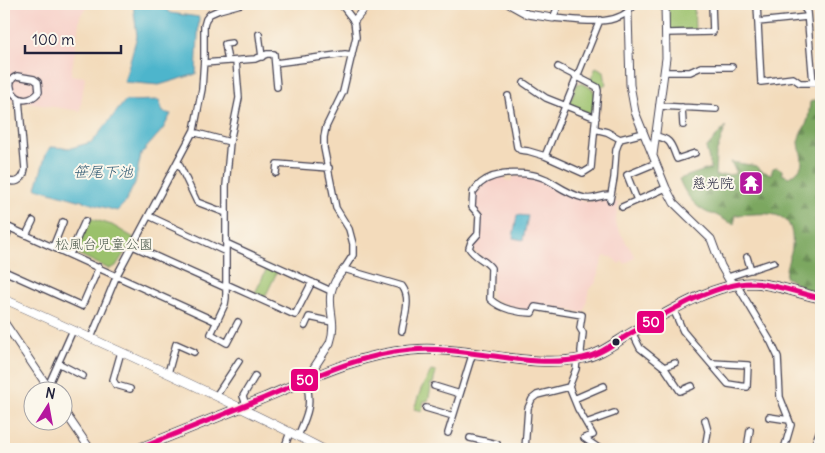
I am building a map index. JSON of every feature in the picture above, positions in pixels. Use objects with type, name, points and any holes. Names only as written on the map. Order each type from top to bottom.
[{"type":"main road","points":[[138,449],[306,380],[371,356],[436,348],[536,360],[580,359],[594,355],[632,332],[710,292],[737,285],[752,283],[767,285],[821,298]]},
{"type":"main road","points":[[4,299],[216,396],[243,406],[323,449]]},
{"type":"street","points":[[91,338],[117,275],[193,132],[202,89],[204,26],[206,19],[210,14],[225,6],[241,4]]},
{"type":"street","points":[[284,449],[307,414],[309,403],[306,380],[330,343],[333,328],[330,305],[331,291],[353,255],[353,244],[349,229],[336,208],[324,148],[326,127],[343,92],[356,37],[354,21],[341,4]]},
{"type":"street","points":[[354,21],[368,4]]},
{"type":"street","points":[[508,4],[527,14],[553,18],[600,20],[619,18],[628,13],[635,4]]},
{"type":"street","points":[[553,18],[559,4]]},
{"type":"street","points":[[653,162],[666,58],[665,4]]},
{"type":"street","points":[[666,33],[713,32],[712,4]]},
{"type":"street","points":[[757,4],[761,84],[794,78],[800,84],[821,83]]},
{"type":"street","points":[[802,4],[807,12],[812,83]]},
{"type":"street","points":[[628,13],[632,97],[635,112],[663,189],[674,203],[711,239],[721,266],[728,277],[737,285],[776,350],[780,397],[789,420],[790,432],[784,449]]},
{"type":"street","points":[[758,22],[807,17]]},
{"type":"street","points":[[545,156],[600,20]]},
{"type":"street","points":[[259,34],[262,56]]},
{"type":"street","points":[[228,61],[225,44],[232,43]]},
{"type":"street","points":[[204,63],[255,60],[262,56],[274,54],[276,87]]},
{"type":"street","points":[[275,63],[345,54],[352,55]]},
{"type":"street","points":[[236,61],[239,98],[230,142],[226,186],[225,304],[211,334],[228,343],[238,322]]},
{"type":"street","points":[[508,96],[517,147],[520,150],[528,150],[583,172],[591,168],[597,87],[558,67]]},
{"type":"street","points":[[664,72],[690,72],[701,68],[732,67]]},
{"type":"street","points":[[12,77],[28,77],[38,82],[39,92],[34,98],[19,99],[14,96],[9,87],[12,77]]},
{"type":"street","points":[[524,82],[546,98],[596,118]]},
{"type":"street","points":[[4,180],[13,183],[20,181],[24,175],[19,99]]},
{"type":"street","points":[[659,106],[716,109]]},
{"type":"street","points":[[682,107],[683,125]]},
{"type":"street","points":[[595,128],[620,139],[644,133]]},
{"type":"street","points":[[193,132],[230,142]]},
{"type":"street","points":[[656,136],[665,138],[670,142],[677,159],[695,153]]},
{"type":"street","points":[[600,449],[584,438],[593,435],[569,387],[580,359],[583,333],[580,328],[582,315],[535,307],[532,313],[522,313],[495,304],[490,299],[491,268],[489,264],[472,254],[470,248],[471,242],[478,234],[479,216],[472,207],[473,192],[486,180],[519,173],[539,177],[586,199],[606,194],[611,198],[616,150],[620,139]]},
{"type":"street","points":[[178,162],[196,202],[226,213]]},
{"type":"street","points":[[637,200],[627,175],[653,162]]},
{"type":"street","points":[[276,173],[277,164],[329,168]]},
{"type":"street","points":[[622,207],[663,189]]},
{"type":"street","points":[[149,216],[226,252]]},
{"type":"street","points":[[26,235],[33,221]]},
{"type":"street","points":[[70,254],[84,221]]},
{"type":"street","points":[[52,247],[62,222]]},
{"type":"street","points":[[4,225],[217,322]]},
{"type":"street","points":[[4,242],[10,228]]},
{"type":"street","points":[[226,243],[331,291]]},
{"type":"street","points":[[133,246],[295,315],[312,282]]},
{"type":"street","points":[[747,257],[751,270]]},
{"type":"street","points":[[728,277],[774,262]]},
{"type":"street","points":[[4,271],[82,306],[99,267]]},
{"type":"street","points":[[344,270],[402,286],[408,299],[402,331]]},
{"type":"street","points":[[674,311],[683,331],[728,384],[747,387],[748,365],[712,363]]},
{"type":"street","points":[[305,326],[309,317],[332,322]]},
{"type":"street","points":[[4,322],[44,380]]},
{"type":"street","points":[[52,380],[73,330]]},
{"type":"street","points":[[632,332],[640,348],[664,367],[680,391],[692,386]]},
{"type":"street","points":[[168,373],[176,344],[194,352]]},
{"type":"street","points":[[121,352],[113,380],[116,385],[130,389]]},
{"type":"street","points":[[448,433],[473,352]]},
{"type":"street","points":[[216,396],[239,361]]},
{"type":"street","points":[[58,363],[83,376]]},
{"type":"street","points":[[664,367],[675,363]]},
{"type":"street","points":[[243,406],[243,396],[255,376]]},
{"type":"street","points":[[434,386],[460,394]]},
{"type":"street","points":[[574,399],[604,386]]},
{"type":"street","points":[[525,449],[528,408],[532,399],[537,395],[569,387]]},
{"type":"street","points":[[426,408],[453,416]]},
{"type":"street","points":[[586,423],[614,413]]},
{"type":"street","points":[[769,417],[789,420]]},
{"type":"street","points":[[705,449],[708,431],[706,420]]},
{"type":"street","points":[[72,423],[90,449]]},
{"type":"street","points":[[813,449],[821,426]]},
{"type":"street","points":[[747,449],[750,430]]},
{"type":"street","points":[[470,438],[497,444],[495,449],[497,449]]},
{"type":"shaded area","points":[[4,4],[89,4],[80,16],[71,75],[85,77],[80,111],[4,99]]},
{"type":"shaded area","points":[[504,176],[505,180],[511,181],[514,176],[537,178],[549,184],[557,191],[587,202],[598,199],[619,203],[615,224],[635,257],[625,264],[622,261],[619,264],[612,257],[604,256],[595,284],[589,289],[584,313],[535,304],[531,311],[519,309],[496,301],[491,297],[493,267],[472,249],[481,215],[473,206],[476,192],[486,182]]},
{"type":"green space","points":[[668,4],[694,4],[695,30],[672,31],[669,28]]},
{"type":"green space","points":[[596,67],[604,71],[606,85],[600,87],[590,81]]},
{"type":"green space","points":[[580,83],[592,88],[595,94],[592,115],[568,106],[577,84]]},
{"type":"green space","points":[[821,97],[821,293],[805,289],[785,277],[792,249],[792,234],[789,225],[784,219],[768,214],[736,215],[734,224],[731,223],[698,207],[687,194],[679,179],[711,168],[706,148],[726,126],[716,154],[715,176],[735,174],[731,162],[757,166],[762,171],[771,174],[773,168],[777,167],[782,170],[782,174],[789,177],[801,165],[799,137],[807,122],[810,102]]},
{"type":"green space","name":"松風台児童公園","points":[[89,218],[112,225],[134,238],[116,266],[109,269],[76,253],[75,250]]},
{"type":"green space","points":[[268,266],[278,270],[265,297],[255,293]]},
{"type":"green space","points":[[431,371],[436,372],[433,384],[430,384],[428,401],[424,401],[422,411],[414,409],[421,389]]},
{"type":"water","points":[[133,4],[161,4],[170,13],[199,17],[196,74],[159,85],[124,82],[137,36]]},
{"type":"water","name":"笹尾下池","points":[[159,100],[163,112],[171,114],[163,129],[141,154],[135,183],[125,203],[117,211],[36,188],[46,154],[50,147],[71,148],[92,142],[125,101]]},
{"type":"water","points":[[517,215],[528,216],[523,240],[513,238]]},
{"type":"transit line","name":"50","points":[[138,449],[318,375],[373,356],[392,352],[432,349],[541,361],[562,361],[597,354],[660,316],[721,288],[759,283],[821,298]]},
{"type":"place","name":"慈光院","points":[[751,183]]}]
